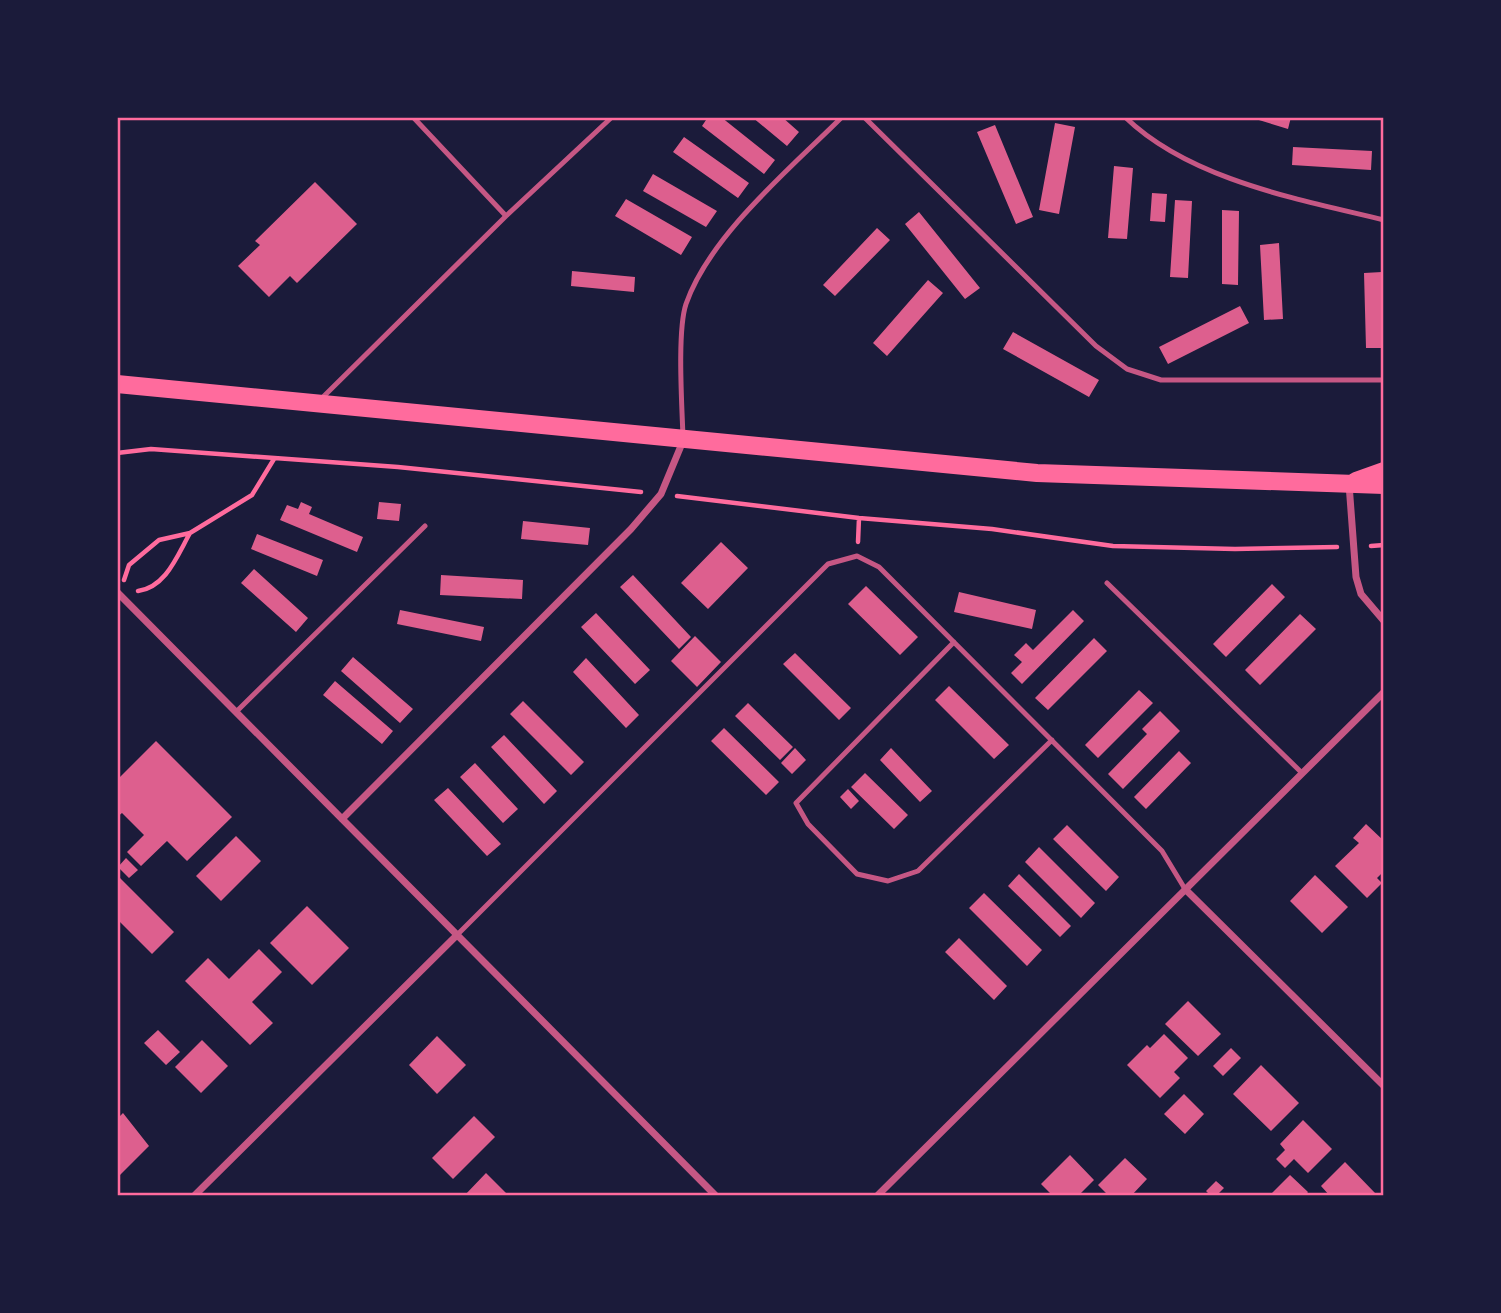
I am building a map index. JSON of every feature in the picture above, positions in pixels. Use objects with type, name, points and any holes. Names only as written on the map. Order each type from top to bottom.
[{"type":"main road","points":[[117,384],[1037,473],[1384,485]]},
{"type":"main road","points":[[1349,484],[1384,471]]},
{"type":"street","points":[[342,819],[631,529],[661,494],[684,440]]},
{"type":"street","points":[[1349,484],[1353,546],[1361,594],[1384,621]]},
{"type":"street","points":[[118,594],[716,1196]]},
{"type":"street","points":[[877,1196],[1384,692]]},
{"type":"street","points":[[1185,889],[1384,1086]]},
{"type":"street","points":[[194,1196],[457,935]]},
{"type":"lane","points":[[412,117],[506,216]]},
{"type":"lane","points":[[318,402],[506,216],[612,117]]},
{"type":"lane","points":[[684,440],[681,378],[685,306],[708,259],[765,193],[842,117]]},
{"type":"lane","points":[[864,117],[1096,346],[1127,369],[1161,380],[1384,380]]},
{"type":"lane","points":[[1125,117],[1140,132],[1187,162],[1304,201],[1384,220]]},
{"type":"lane","points":[[236,712],[425,526]]},
{"type":"lane","points":[[457,935],[828,564],[858,556],[879,567],[1162,851],[1185,889]]},
{"type":"lane","points":[[1107,583],[1302,773]]},
{"type":"lane","points":[[954,642],[796,803],[808,824],[857,874],[888,881],[918,871],[1052,740]]},
{"type":"path","points":[[117,453],[151,449],[398,467],[859,518],[992,528],[1113,546],[1235,549],[1384,545]]},
{"type":"path","points":[[190,533],[170,569],[151,589],[118,594],[128,565],[159,540],[190,533],[252,495],[274,458]]},
{"type":"building","points":[[708,117],[721,117],[775,160],[764,174],[702,126]]},
{"type":"building","points":[[752,117],[782,117],[799,132],[787,146]]},
{"type":"building","points":[[1249,117],[1291,117],[1288,129]]},
{"type":"building","points":[[1055,123],[1075,127],[1059,214],[1039,210]]},
{"type":"building","points":[[995,125],[1033,217],[1016,224],[977,132]]},
{"type":"building","points":[[684,137],[749,183],[738,198],[673,152]]},
{"type":"building","points":[[1293,147],[1372,151],[1371,170],[1292,165]]},
{"type":"building","points":[[1114,166],[1133,168],[1127,239],[1108,238]]},
{"type":"building","points":[[653,174],[717,211],[706,227],[643,191]]},
{"type":"building","points":[[315,182],[357,224],[297,283],[290,276],[269,297],[238,266],[260,245],[255,241]]},
{"type":"building","points":[[1152,193],[1167,194],[1165,222],[1150,221]]},
{"type":"building","points":[[626,199],[692,237],[681,255],[615,216]]},
{"type":"building","points":[[1175,200],[1192,201],[1188,278],[1170,277]]},
{"type":"building","points":[[1222,210],[1239,211],[1238,285],[1222,284]]},
{"type":"building","points":[[919,212],[980,288],[965,299],[905,224]]},
{"type":"building","points":[[877,228],[890,240],[835,296],[823,285]]},
{"type":"building","points":[[1279,243],[1283,319],[1264,320],[1260,245]]},
{"type":"building","points":[[572,271],[635,277],[634,292],[571,286]]},
{"type":"building","points":[[1382,272],[1384,348],[1366,348],[1364,273]]},
{"type":"building","points":[[928,280],[943,293],[887,356],[873,343]]},
{"type":"building","points":[[1240,306],[1249,323],[1168,364],[1159,347]]},
{"type":"building","points":[[1013,332],[1099,380],[1089,397],[1003,349]]},
{"type":"building","points":[[301,502],[312,507],[309,514],[363,537],[357,552],[280,520],[287,505],[298,509]]},
{"type":"building","points":[[379,502],[401,504],[399,521],[377,519]]},
{"type":"building","points":[[523,521],[590,528],[588,545],[521,539]]},
{"type":"building","points":[[257,534],[323,560],[317,576],[251,549]]},
{"type":"building","points":[[721,542],[748,568],[708,609],[681,583]]},
{"type":"building","points":[[254,569],[308,618],[296,632],[241,583]]},
{"type":"building","points":[[441,575],[523,580],[522,599],[440,595]]},
{"type":"building","points":[[633,575],[691,637],[679,649],[620,587]]},
{"type":"building","points":[[1272,584],[1285,597],[1226,657],[1213,644]]},
{"type":"building","points":[[866,586],[918,637],[900,655],[848,604]]},
{"type":"building","points":[[959,592],[1036,610],[1032,629],[954,612]]},
{"type":"building","points":[[400,610],[484,627],[481,641],[397,624]]},
{"type":"building","points":[[1073,610],[1084,621],[1022,684],[1011,673],[1022,662],[1014,655],[1026,643],[1033,650]]},
{"type":"building","points":[[596,613],[650,670],[635,684],[581,627]]},
{"type":"building","points":[[1300,614],[1316,629],[1260,685],[1245,670]]},
{"type":"building","points":[[695,636],[721,662],[697,687],[671,661]]},
{"type":"building","points":[[1094,638],[1107,651],[1048,710],[1035,698]]},
{"type":"building","points":[[795,653],[851,708],[839,720],[783,664]]},
{"type":"building","points":[[353,657],[413,709],[400,723],[341,671]]},
{"type":"building","points":[[586,658],[639,715],[626,728],[573,672]]},
{"type":"building","points":[[335,681],[393,731],[382,744],[323,695]]},
{"type":"building","points":[[949,686],[1009,745],[994,759],[935,700]]},
{"type":"building","points":[[1139,690],[1153,703],[1098,758],[1085,745]]},
{"type":"building","points":[[523,701],[584,762],[571,775],[510,714]]},
{"type":"building","points":[[748,703],[793,747],[780,760],[735,716]]},
{"type":"building","points":[[1160,711],[1180,731],[1123,789],[1108,774],[1147,734],[1142,729]]},
{"type":"building","points":[[724,728],[779,782],[766,795],[711,741]]},
{"type":"building","points":[[504,735],[557,791],[544,804],[491,747]]},
{"type":"building","points":[[156,741],[232,817],[187,861],[167,841],[141,866],[127,852],[144,835],[122,813],[117,817],[117,780]]},
{"type":"building","points":[[795,748],[806,760],[792,774],[781,763]]},
{"type":"building","points":[[891,748],[932,791],[920,802],[880,760]]},
{"type":"building","points":[[1179,751],[1191,763],[1146,809],[1134,797]]},
{"type":"building","points":[[475,763],[518,809],[503,823],[460,777]]},
{"type":"building","points":[[865,773],[908,815],[894,829],[851,787]]},
{"type":"building","points":[[448,788],[501,844],[487,856],[434,800]]},
{"type":"building","points":[[848,789],[859,801],[851,809],[840,797]]},
{"type":"building","points":[[1366,824],[1384,841],[1384,871],[1377,878],[1382,883],[1367,898],[1335,866],[1359,843],[1353,838]]},
{"type":"building","points":[[1067,825],[1119,877],[1106,891],[1053,839]]},
{"type":"building","points":[[236,836],[261,861],[221,901],[196,876]]},
{"type":"building","points":[[1039,847],[1095,903],[1081,918],[1025,862]]},
{"type":"building","points":[[126,858],[138,870],[129,878],[118,867]]},
{"type":"building","points":[[1019,874],[1071,926],[1060,937],[1008,886]]},
{"type":"building","points":[[117,875],[174,932],[152,954],[117,919]]},
{"type":"building","points":[[1315,875],[1348,907],[1322,933],[1290,901]]},
{"type":"building","points":[[984,893],[1042,950],[1027,966],[969,908]]},
{"type":"building","points":[[307,906],[349,948],[312,985],[270,943]]},
{"type":"building","points":[[959,938],[1007,986],[994,1000],[945,952]]},
{"type":"building","points":[[259,949],[282,972],[252,1002],[273,1023],[250,1045],[185,981],[208,958],[229,979]]},
{"type":"building","points":[[1188,1001],[1221,1034],[1198,1056],[1165,1024]]},
{"type":"building","points":[[158,1030],[180,1052],[166,1065],[144,1043]]},
{"type":"building","points":[[1164,1034],[1188,1058],[1174,1072],[1180,1078],[1160,1098],[1127,1065],[1147,1045],[1150,1048]]},
{"type":"building","points":[[437,1036],[466,1065],[437,1094],[409,1065]]},
{"type":"building","points":[[202,1040],[228,1066],[201,1093],[175,1067]]},
{"type":"building","points":[[1231,1048],[1241,1058],[1223,1076],[1213,1066]]},
{"type":"building","points":[[1261,1065],[1299,1103],[1271,1131],[1233,1094]]},
{"type":"building","points":[[1184,1094],[1204,1114],[1185,1134],[1164,1114]]},
{"type":"building","points":[[123,1113],[149,1146],[117,1178],[117,1114],[120,1116]]},
{"type":"building","points":[[474,1116],[495,1137],[453,1179],[432,1158]]},
{"type":"building","points":[[1303,1120],[1332,1149],[1308,1173],[1294,1159],[1285,1168],[1276,1159],[1285,1150],[1280,1144]]},
{"type":"building","points":[[1070,1155],[1094,1180],[1078,1196],[1053,1196],[1041,1184]]},
{"type":"building","points":[[1125,1158],[1147,1179],[1131,1196],[1109,1196],[1098,1185]]},
{"type":"building","points":[[1345,1162],[1375,1196],[1330,1196],[1321,1186]]},
{"type":"building","points":[[486,1173],[506,1193],[503,1196],[464,1196]]},
{"type":"building","points":[[1290,1175],[1308,1192],[1305,1196],[1269,1196]]},
{"type":"building","points":[[1216,1181],[1224,1188],[1216,1196],[1211,1196],[1206,1191]]}]
